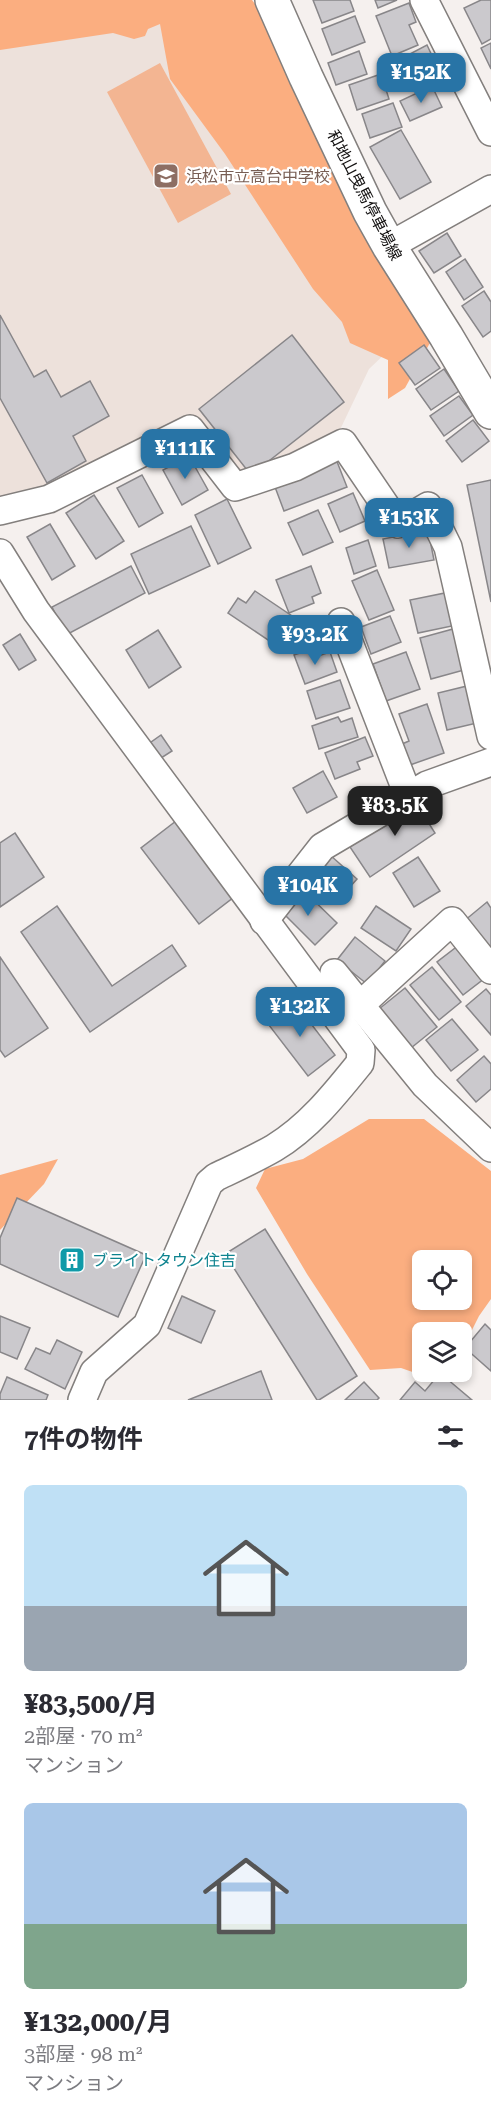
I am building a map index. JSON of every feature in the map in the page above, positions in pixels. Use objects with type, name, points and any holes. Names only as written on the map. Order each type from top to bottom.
[{"type":"main road","name":"和地山曳馬停車場線","points":[[272,0],[316,98],[388,246],[446,336],[491,412]]},
{"type":"street","points":[[424,0],[491,132]]},
{"type":"street","points":[[388,246],[491,189]]},
{"type":"street","points":[[0,512],[49,499],[190,429],[235,487],[295,467],[343,443],[398,524],[428,506],[448,547],[491,736]]},
{"type":"street","points":[[0,553],[36,611],[361,1050],[360,1063],[322,1110],[275,1147],[209,1183],[147,1325],[94,1372],[82,1400]]},
{"type":"street","points":[[341,622],[408,795]]},
{"type":"street","points":[[264,921],[322,847],[427,785],[491,762]]},
{"type":"street","points":[[359,1006],[452,921],[491,970]]},
{"type":"street","points":[[334,973],[425,1085],[491,1148]]},
{"type":"shaded area","points":[[0,0],[252,0],[274,29],[431,341],[405,388],[388,399],[388,360],[350,343],[342,322],[313,289],[225,154],[170,79],[160,24],[148,29],[145,36],[134,39],[113,33],[0,50]]},
{"type":"shaded area","name":"浜松市立高台中学校","points":[[47,0],[217,0],[411,329],[369,369],[337,436],[239,476],[194,416],[90,469],[14,500],[0,499],[0,11]]},
{"type":"shaded area","points":[[160,63],[231,194],[178,223],[107,92]]},
{"type":"shaded area","points":[[369,1119],[424,1119],[491,1171],[491,1299],[472,1330],[472,1322],[412,1322],[412,1372],[401,1368],[370,1370],[307,1274],[256,1188],[265,1169],[303,1159]]},
{"type":"shaded area","points":[[58,1159],[44,1184],[0,1230],[0,1175]]},
{"type":"building","points":[[313,0],[350,0],[354,11],[322,23]]},
{"type":"building","points":[[375,0],[397,0],[378,8]]},
{"type":"building","points":[[481,0],[491,0],[491,39],[482,44],[464,8]]},
{"type":"building","points":[[409,3],[416,22],[409,25],[418,45],[392,56],[376,16]]},
{"type":"building","points":[[355,16],[365,42],[332,55],[322,29]]},
{"type":"building","points":[[491,43],[491,69],[481,48]]},
{"type":"building","points":[[427,45],[441,75],[418,86],[404,57]]},
{"type":"building","points":[[359,51],[367,74],[336,85],[328,63]]},
{"type":"building","points":[[381,74],[389,99],[357,110],[349,85]]},
{"type":"building","points":[[432,86],[442,107],[410,121],[400,101]]},
{"type":"building","points":[[393,103],[402,127],[370,138],[362,114]]},
{"type":"building","points":[[401,130],[431,182],[400,199],[370,147]]},
{"type":"building","points":[[447,233],[461,256],[434,273],[419,251]]},
{"type":"building","points":[[465,259],[483,287],[464,300],[446,272]]},
{"type":"building","points":[[484,291],[491,302],[491,331],[483,337],[462,306]]},
{"type":"building","points":[[0,315],[34,377],[46,370],[61,397],[90,381],[109,416],[73,436],[86,461],[47,483],[0,398]]},
{"type":"building","points":[[292,335],[344,402],[251,475],[199,409]]},
{"type":"building","points":[[424,345],[440,368],[415,385],[399,363]]},
{"type":"building","points":[[444,369],[459,391],[431,410],[416,389]]},
{"type":"building","points":[[459,396],[473,415],[444,436],[430,416]]},
{"type":"building","points":[[473,420],[489,441],[462,462],[446,441]]},
{"type":"building","points":[[334,454],[347,487],[284,511],[272,479]]},
{"type":"building","points":[[189,456],[208,490],[182,505],[163,470]]},
{"type":"building","points":[[142,475],[163,513],[139,527],[117,488]]},
{"type":"building","points":[[491,480],[491,602],[467,485]]},
{"type":"building","points":[[353,493],[365,521],[340,532],[328,504]]},
{"type":"building","points":[[94,495],[124,541],[96,559],[66,513]]},
{"type":"building","points":[[227,499],[251,548],[218,564],[195,515]]},
{"type":"building","points":[[318,510],[333,542],[303,555],[288,523]]},
{"type":"building","points":[[50,524],[75,566],[52,580],[27,537]]},
{"type":"building","points":[[191,526],[210,566],[149,594],[131,554]]},
{"type":"building","points":[[428,530],[434,560],[389,568],[383,539]]},
{"type":"building","points":[[368,540],[376,566],[354,574],[346,548]]},
{"type":"building","points":[[131,566],[145,593],[66,635],[52,607]]},
{"type":"building","points":[[311,566],[321,593],[312,597],[314,603],[289,613],[276,580]]},
{"type":"building","points":[[377,570],[394,610],[369,620],[352,581]]},
{"type":"building","points":[[255,591],[298,620],[280,648],[228,613],[238,598],[246,603]]},
{"type":"building","points":[[445,593],[452,626],[418,633],[410,600]]},
{"type":"building","points":[[390,616],[401,642],[371,654],[361,627]]},
{"type":"building","points":[[453,629],[464,670],[431,679],[420,638]]},
{"type":"building","points":[[158,630],[181,667],[149,688],[126,650]]},
{"type":"building","points":[[20,634],[36,660],[19,670],[3,645]]},
{"type":"building","points":[[311,649],[315,657],[330,652],[337,672],[305,684],[294,655]]},
{"type":"building","points":[[406,652],[420,689],[386,701],[373,664]]},
{"type":"building","points":[[340,680],[350,708],[316,719],[307,691]]},
{"type":"building","points":[[467,686],[477,723],[447,730],[438,693]]},
{"type":"building","points":[[427,704],[444,753],[410,765],[402,744],[409,741],[399,714]]},
{"type":"building","points":[[338,717],[341,722],[352,718],[358,737],[319,749],[312,726]]},
{"type":"building","points":[[161,735],[172,751],[158,760],[147,745]]},
{"type":"building","points":[[365,737],[373,756],[357,762],[360,769],[335,779],[325,753]]},
{"type":"building","points":[[323,771],[337,797],[307,813],[293,788]]},
{"type":"building","points":[[424,796],[435,812],[426,819],[435,833],[370,877],[350,847]]},
{"type":"building","points":[[176,821],[234,897],[199,924],[141,848]]},
{"type":"building","points":[[15,833],[44,877],[0,907],[0,843]]},
{"type":"building","points":[[330,855],[357,879],[340,898],[313,874]]},
{"type":"building","points":[[418,857],[440,891],[414,907],[393,873]]},
{"type":"building","points":[[301,888],[337,923],[315,945],[280,910]]},
{"type":"building","points":[[487,902],[491,908],[491,948],[487,951],[464,921]]},
{"type":"building","points":[[57,906],[112,986],[172,945],[186,966],[90,1032],[21,932]]},
{"type":"building","points":[[376,906],[411,929],[396,951],[361,928]]},
{"type":"building","points":[[355,937],[385,961],[367,984],[337,960]]},
{"type":"building","points":[[459,945],[485,978],[463,995],[437,962]]},
{"type":"building","points":[[0,957],[48,1028],[5,1057],[0,1050]]},
{"type":"building","points":[[432,967],[461,1002],[439,1020],[410,985]]},
{"type":"building","points":[[405,988],[437,1027],[411,1048],[379,1009]]},
{"type":"building","points":[[486,989],[491,995],[491,1035],[466,1006]]},
{"type":"building","points":[[292,999],[335,1055],[308,1076],[265,1020]]},
{"type":"building","points":[[452,1019],[478,1050],[451,1071],[426,1040]]},
{"type":"building","points":[[484,1056],[491,1064],[491,1089],[476,1102],[457,1080]]},
{"type":"building","name":"ブライトタウン住吉","points":[[17,1198],[146,1255],[118,1317],[0,1264],[0,1238]]},
{"type":"building","points":[[265,1229],[357,1376],[319,1400],[225,1254]]},
{"type":"building","points":[[182,1296],[215,1311],[201,1343],[168,1328]]},
{"type":"building","points":[[0,1316],[30,1328],[17,1359],[0,1352]]},
{"type":"building","points":[[485,1324],[491,1330],[491,1371],[472,1354],[472,1340]]},
{"type":"building","points":[[57,1340],[82,1352],[65,1389],[25,1369],[36,1348],[50,1354]]},
{"type":"building","points":[[261,1371],[272,1400],[188,1400]]},
{"type":"building","points":[[7,1377],[48,1395],[46,1400],[0,1400]]},
{"type":"building","points":[[364,1382],[379,1398],[377,1400],[345,1400]]},
{"type":"building","points":[[415,1382],[425,1391],[432,1382],[451,1382],[472,1400],[400,1400]]},
{"type":"place","name":"浜松市立高台中学校","points":[[166,176]]},
{"type":"place","name":"ブライトタウン住吉","points":[[72,1260]]}]
